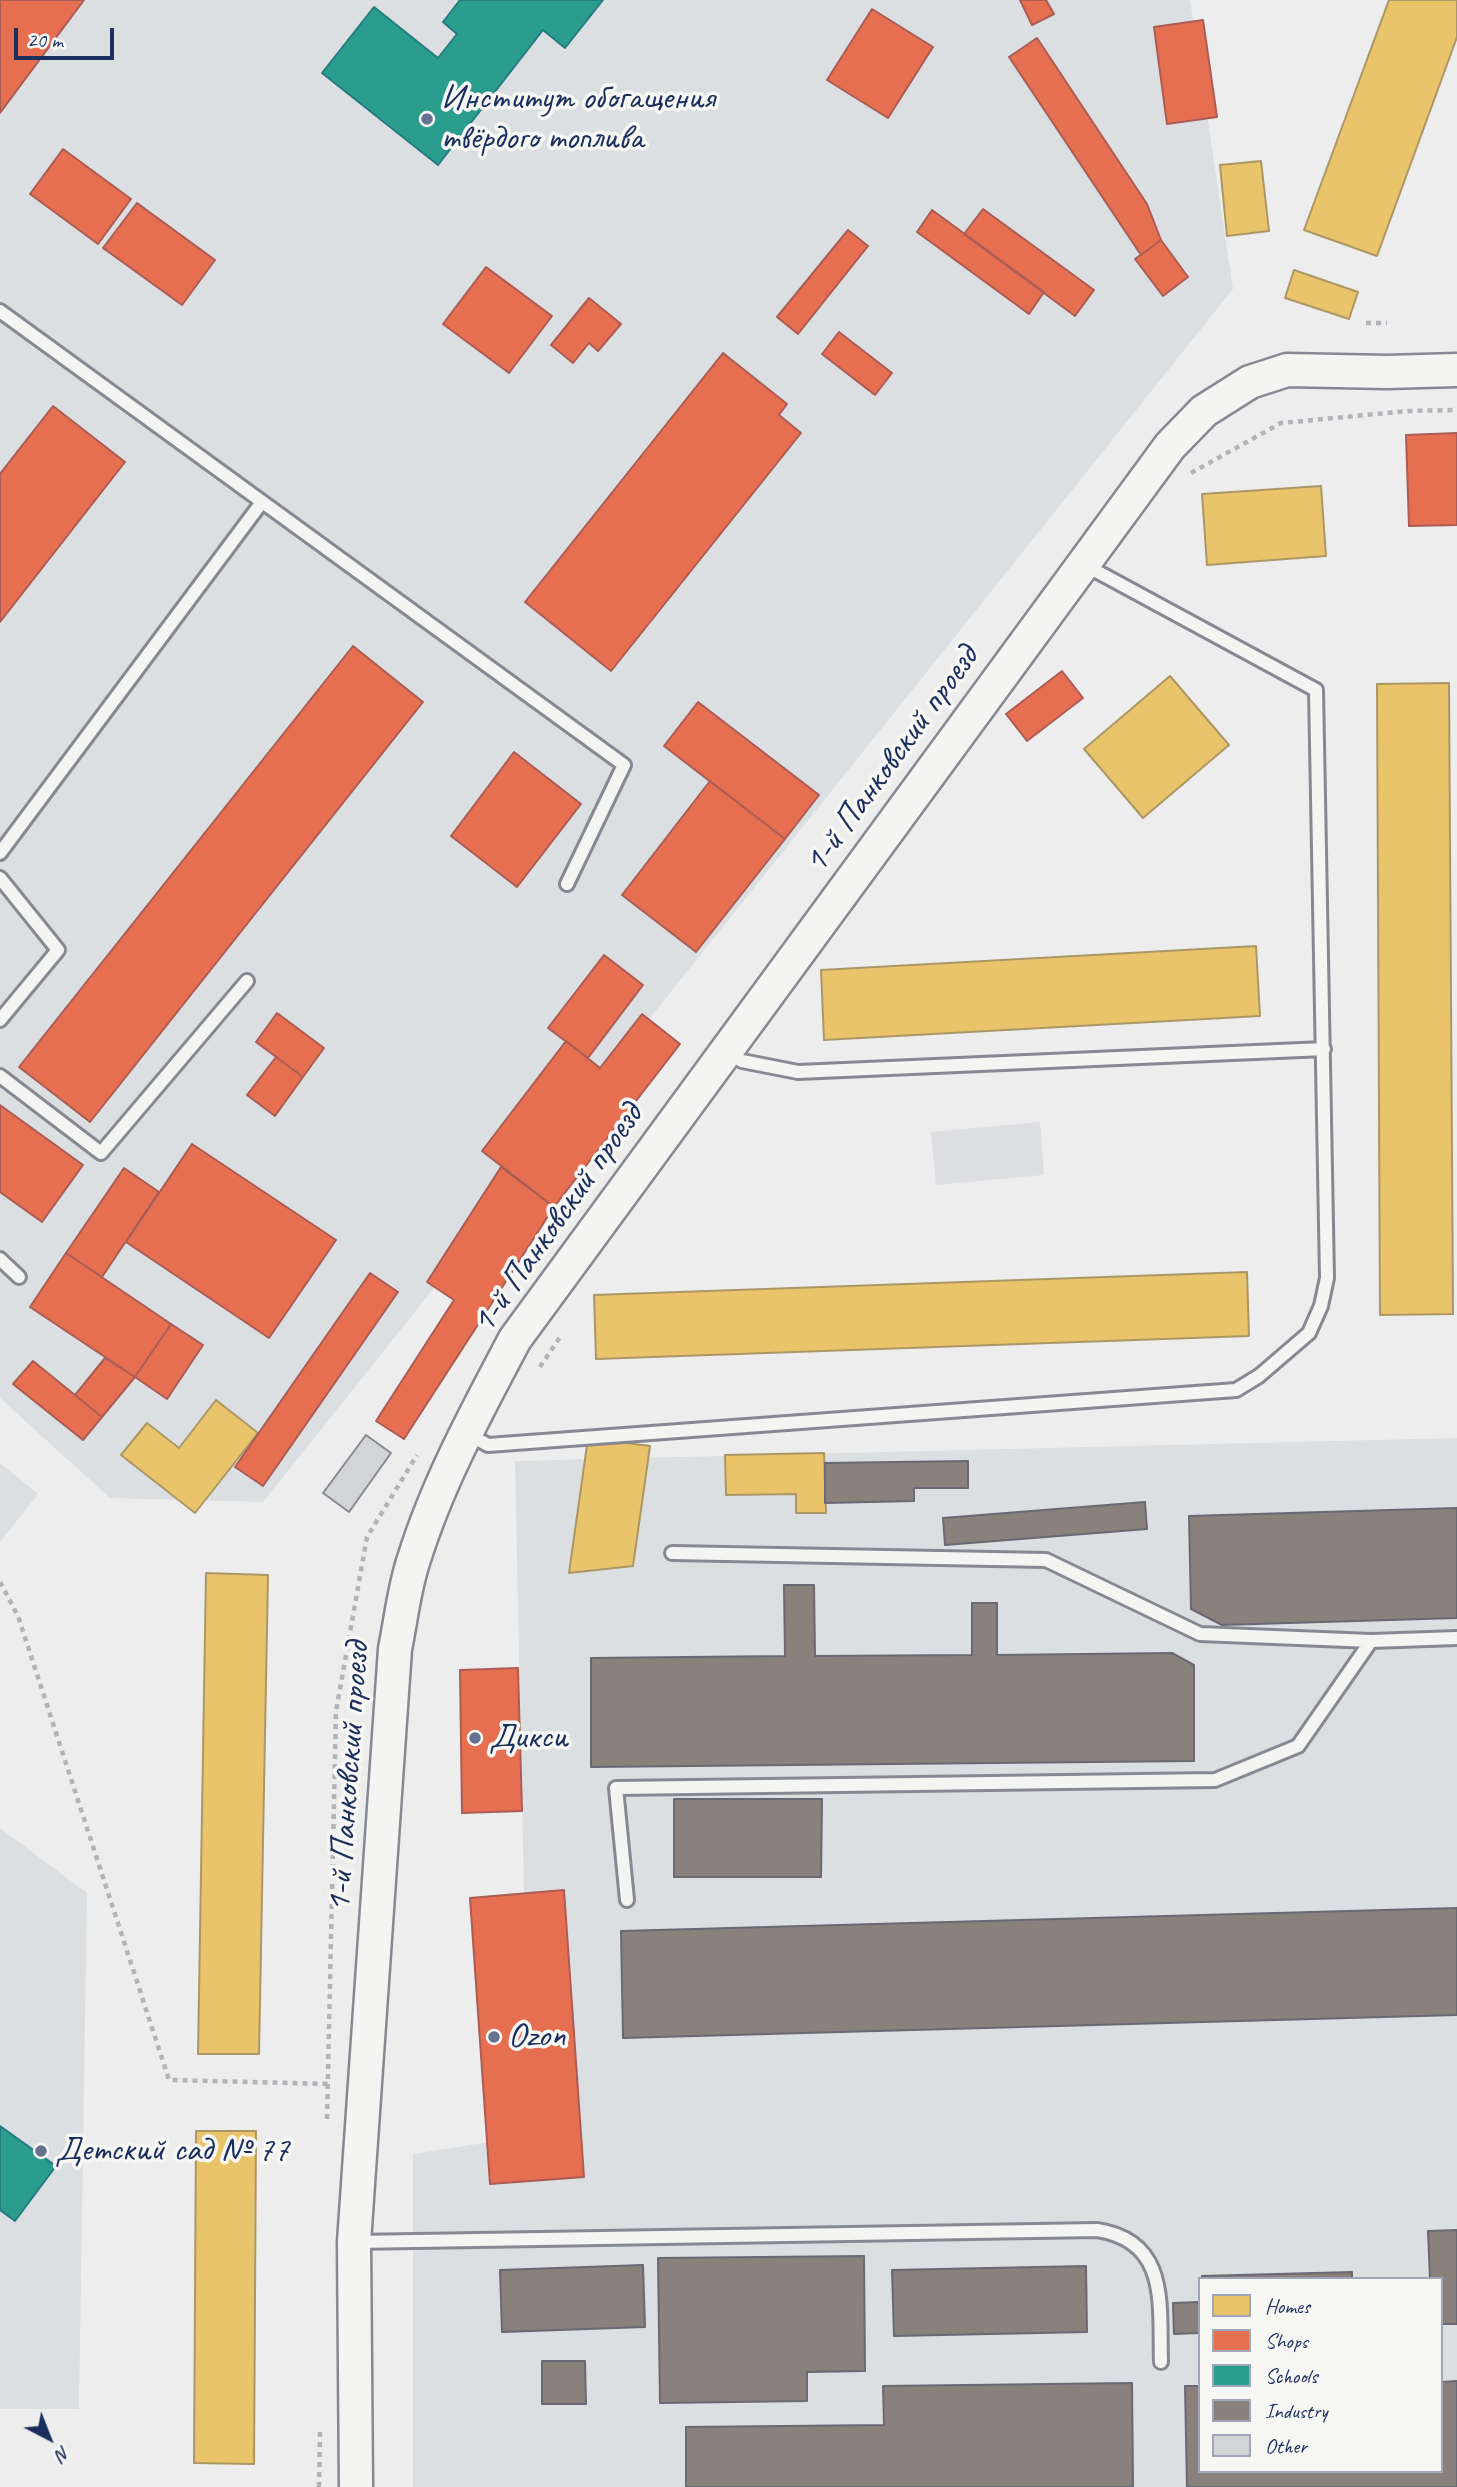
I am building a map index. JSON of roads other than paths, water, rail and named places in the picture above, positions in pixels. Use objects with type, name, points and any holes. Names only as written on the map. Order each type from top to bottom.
[{"type":"street","name":"1-й Панковский проезд","points":[[356,2487],[354,2242],[395,1649],[413,1562],[437,1493],[466,1432],[515,1339],[1170,446],[1204,411],[1250,382],[1287,370],[1457,370]]},
{"type":"lane","points":[[0,311],[624,765],[568,884]]},
{"type":"lane","points":[[0,853],[262,502]]},
{"type":"lane","points":[[466,1432],[488,1444],[1236,1390],[1259,1376],[1309,1333],[1321,1306],[1327,1278],[1316,690],[1083,565]]},
{"type":"lane","points":[[0,878],[58,950],[0,1020]]},
{"type":"lane","points":[[0,1076],[101,1153],[247,981]]},
{"type":"lane","points":[[726,1051],[741,1061],[798,1072],[1324,1049]]},
{"type":"lane","points":[[0,1259],[19,1277]]},
{"type":"lane","points":[[672,1553],[1046,1560],[1200,1634],[1371,1641],[1457,1638]]},
{"type":"lane","points":[[627,1900],[616,1788],[1215,1780],[1298,1746],[1371,1641]]},
{"type":"lane","points":[[354,2242],[1107,2231],[1134,2242],[1149,2262],[1157,2281],[1161,2362]]},
{"type":"place","name":"Институт обогащения твёрдого топлива","points":[[427,119]]},
{"type":"place","name":"Дикси","points":[[475,1738]]},
{"type":"place","name":"Ozon","points":[[494,2037]]},
{"type":"place","name":"Детский сад № 77","points":[[41,2151]]}]
